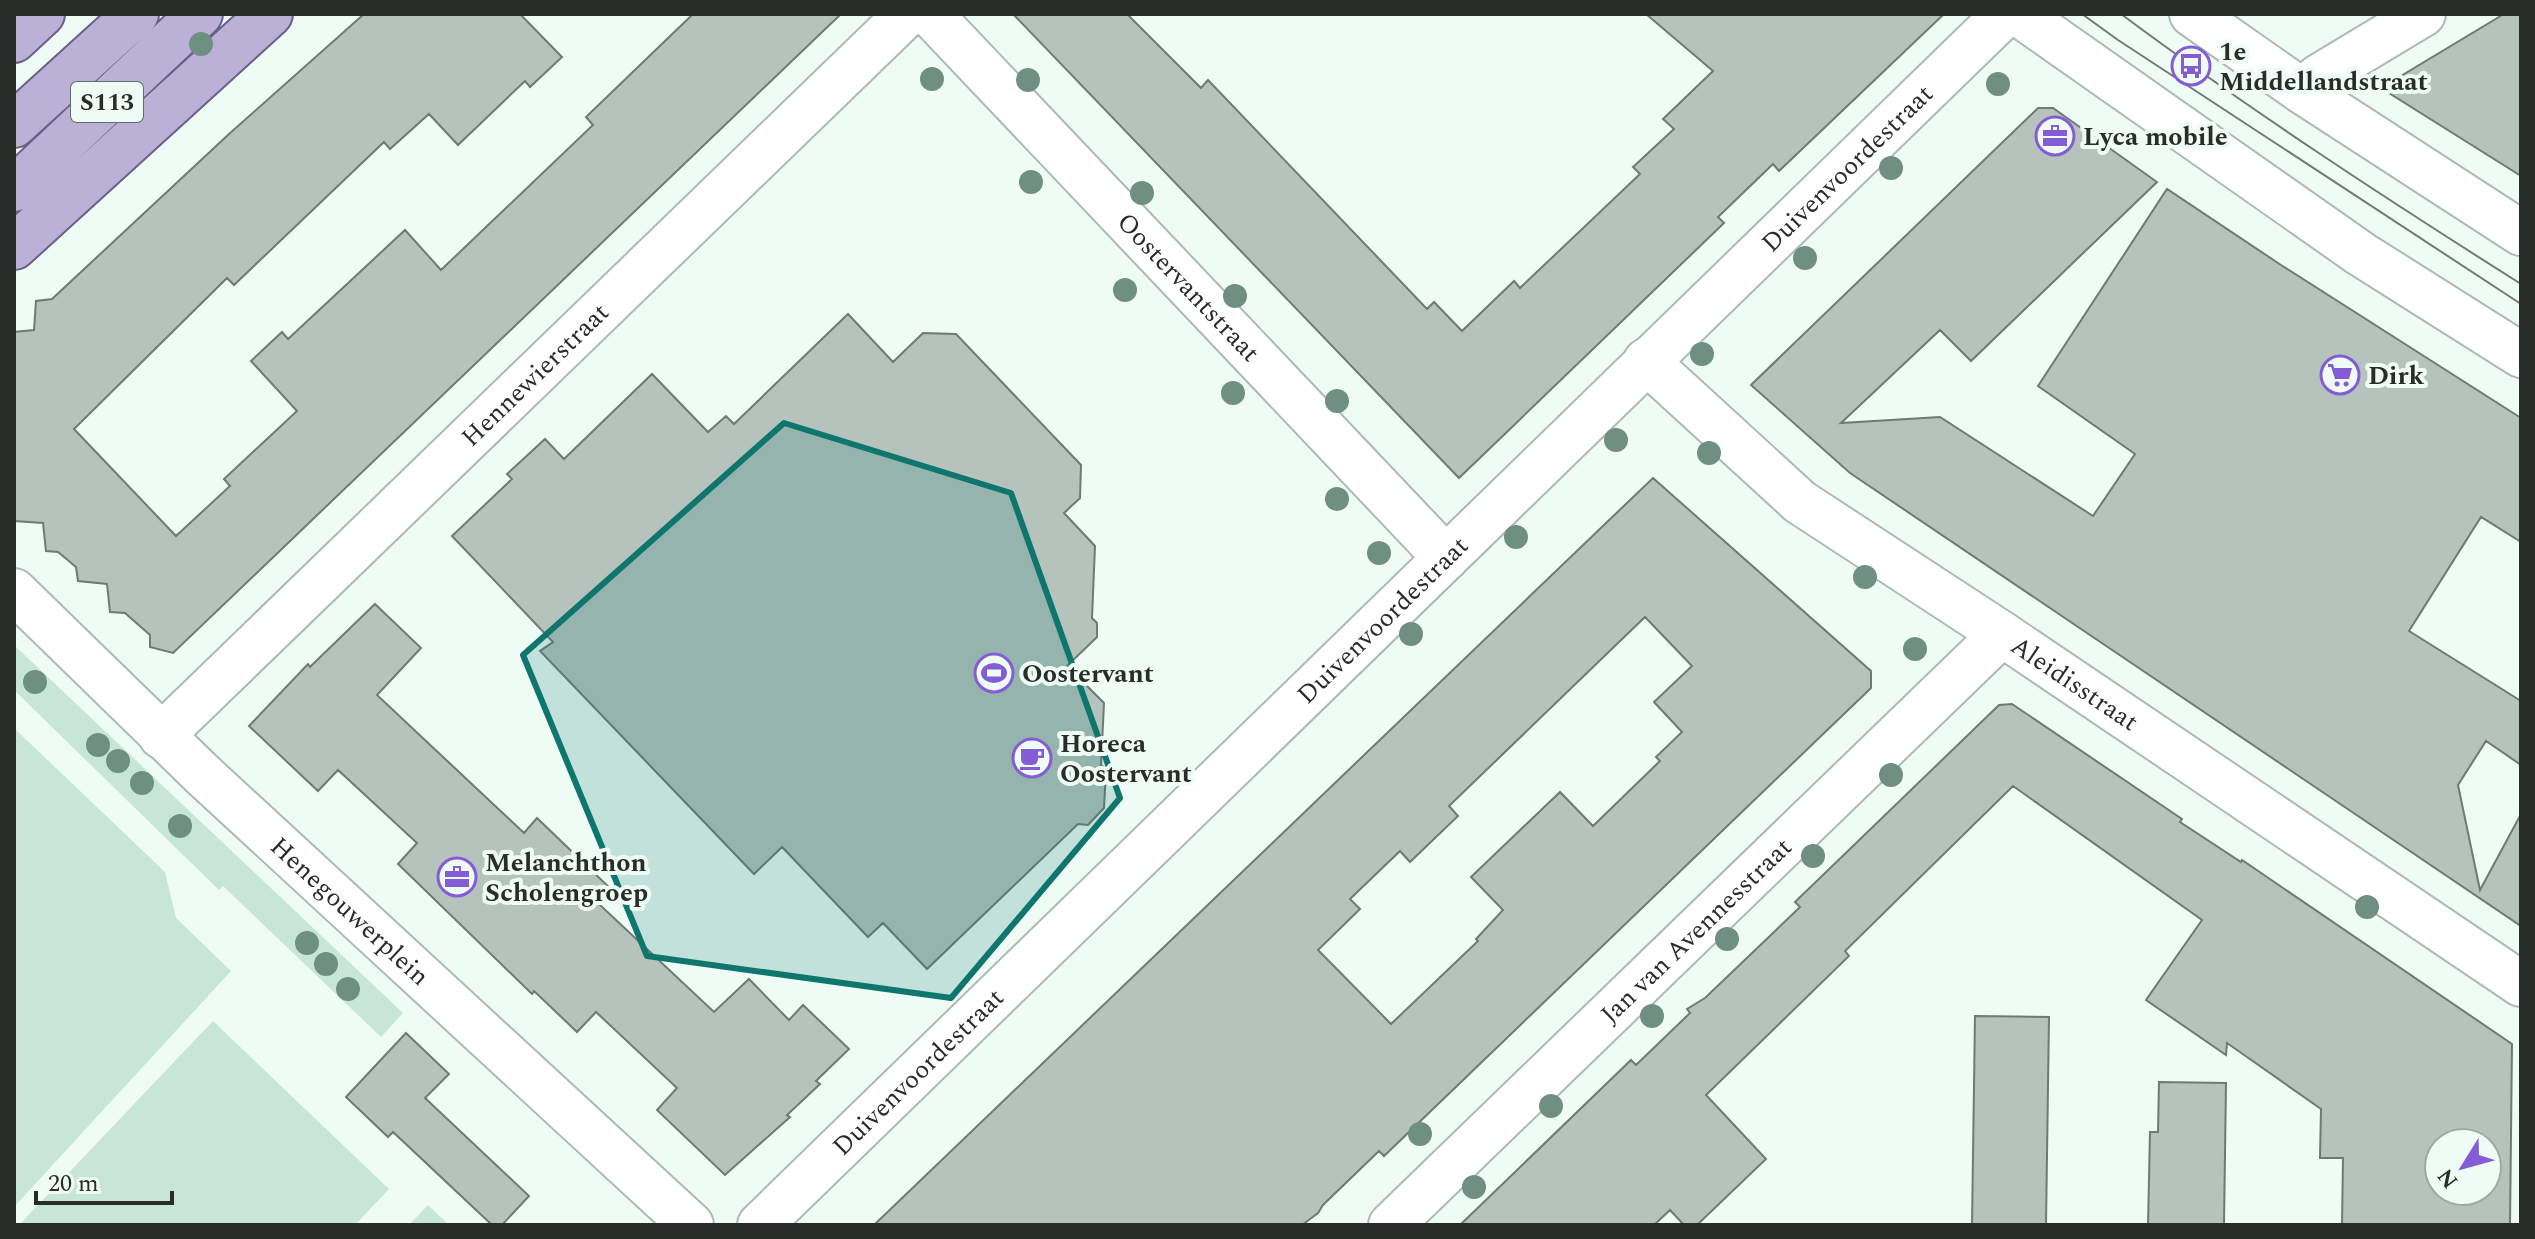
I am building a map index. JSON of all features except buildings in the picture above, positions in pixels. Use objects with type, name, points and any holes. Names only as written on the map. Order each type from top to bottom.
[{"type":"main road","points":[[14,40],[42,14]]},
{"type":"main road","name":"S113","points":[[14,125],[136,14]]},
{"type":"main road","name":"S113","points":[[14,189],[200,14]]},
{"type":"main road","points":[[14,247],[270,14]]},
{"type":"street","name":"Hennewierstraat","points":[[161,736],[907,14]]},
{"type":"street","name":"Oostervantstraat","points":[[930,14],[1446,558]]},
{"type":"street","name":"Duivenvoordestraat","points":[[760,1225],[2005,14]]},
{"type":"street","points":[[2019,14],[2361,254],[2521,355]]},
{"type":"street","points":[[2192,14],[2302,91],[2521,233]]},
{"type":"street","points":[[2302,91],[2320,76],[2423,14]]},
{"type":"street","name":"Aleidisstraat","points":[[1646,361],[1800,502],[2002,634],[2521,984]]},
{"type":"street","name":"Henegouwerplein","points":[[14,591],[161,736],[691,1225]]},
{"type":"street","name":"Jan van Avennesstraat","points":[[1391,1225],[2002,634]]},
{"type":"highlighted area","points":[[784,423],[1011,493],[1120,798],[951,998],[647,956],[523,655]]},
{"type":"green space","points":[[14,645],[403,1013],[381,1037],[223,886],[219,890],[14,690]]},
{"type":"green space","points":[[14,728],[165,872],[176,918],[231,971],[14,1207]]},
{"type":"green space","points":[[213,1021],[389,1189],[355,1225],[19,1225]]},
{"type":"green space","points":[[428,1205],[449,1225],[409,1225]]},
{"type":"tram line","points":[[2082,14],[2521,304]]},
{"type":"tram line","points":[[2121,14],[2318,153],[2521,284]]},
{"type":"place","name":"1e Middellandstraat","points":[[2191,66]]},
{"type":"place","name":"Lyca mobile","points":[[2055,136]]},
{"type":"place","name":"Dirk","points":[[2340,375]]},
{"type":"place","name":"Oostervant","points":[[994,673]]},
{"type":"place","name":"Horeca Oostervant","points":[[1032,758]]},
{"type":"place","name":"Melanchthon Scholengroep","points":[[457,877]]}]
